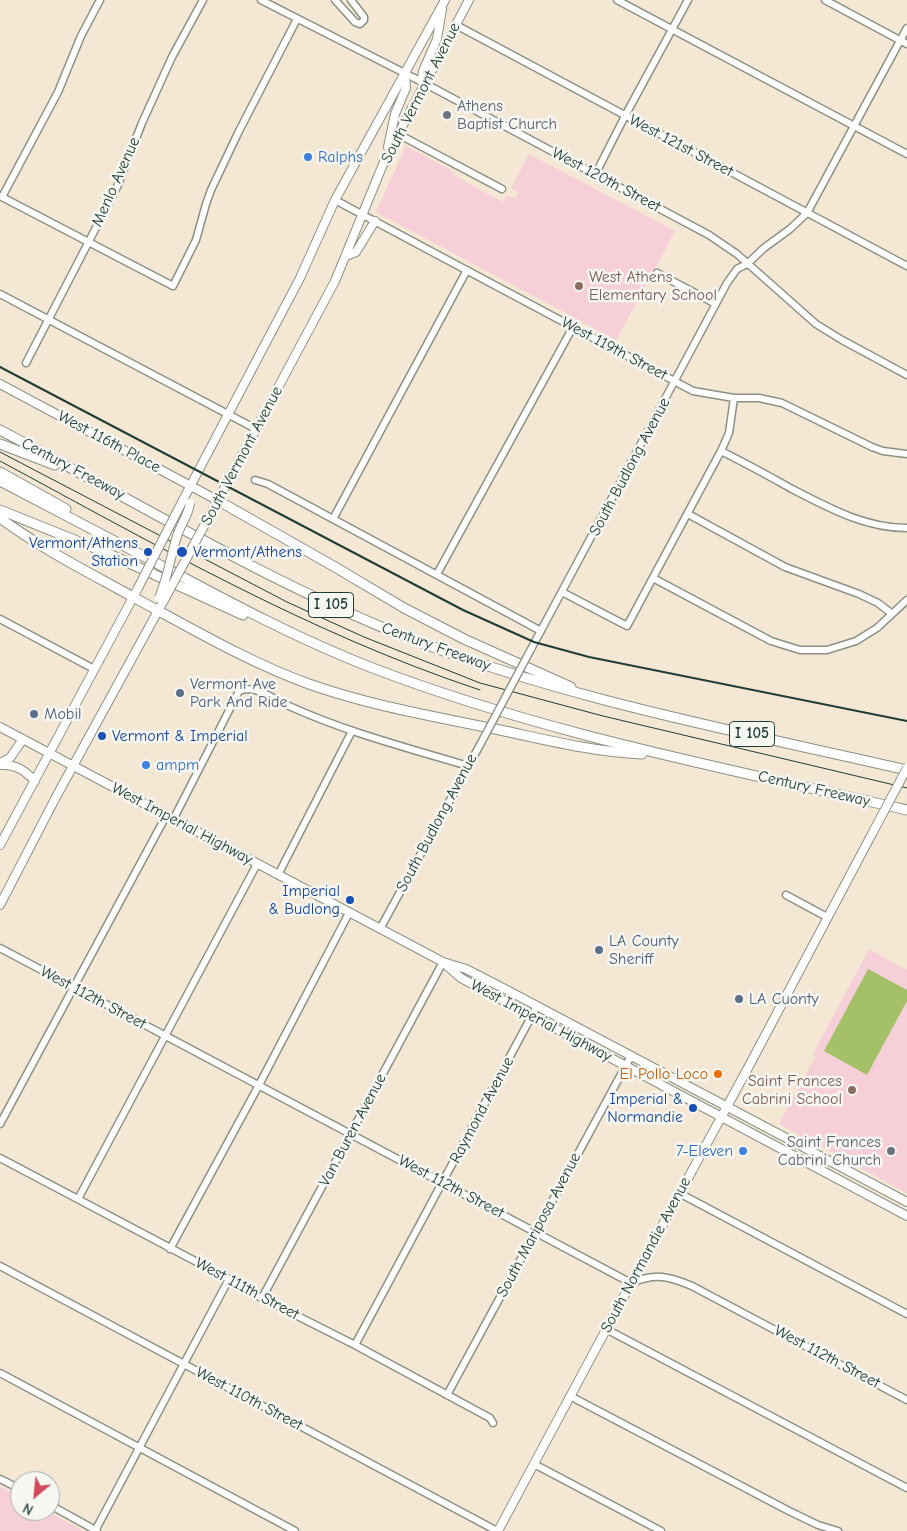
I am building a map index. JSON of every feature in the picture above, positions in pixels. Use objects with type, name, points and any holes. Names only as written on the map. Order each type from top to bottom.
[{"type":"highway","points":[[0,425],[39,451]]},
{"type":"highway","name":"Century Freeway","points":[[0,430],[264,572],[344,610],[403,635],[530,680],[597,698],[907,769]]},
{"type":"highway","points":[[3,446],[82,474]]},
{"type":"highway","points":[[0,472],[146,557]]},
{"type":"highway","name":"Century Freeway","points":[[0,481],[271,623],[346,658],[445,694],[506,714],[660,754],[907,810]]},
{"type":"highway","points":[[218,500],[404,608],[464,639],[597,698]]},
{"type":"highway","points":[[0,510],[107,553],[282,633],[346,658]]},
{"type":"highway","points":[[0,518],[31,540],[63,559],[158,611],[280,673],[346,696],[430,716],[585,747],[616,752],[660,754]]},
{"type":"main road","name":"South Vermont Avenue","points":[[0,905],[158,611],[161,599],[211,513],[335,281],[386,156],[469,0]]},
{"type":"main road","name":"South Vermont Avenue","points":[[0,845],[186,501],[190,485],[300,278],[335,200],[406,74],[443,3]]},
{"type":"main road","points":[[424,83],[422,79],[423,71],[437,39],[443,3]]},
{"type":"main road","points":[[386,156],[392,124],[406,88],[406,74]]},
{"type":"main road","points":[[346,256],[356,252],[375,221]]},
{"type":"main road","name":"West 116th Place","points":[[0,384],[218,500]]},
{"type":"main road","points":[[161,599],[174,548],[190,507],[186,501]]},
{"type":"main road","name":"West Imperial Highway","points":[[0,727],[349,913],[443,962],[466,969],[522,998],[726,1108],[907,1202]]},
{"type":"main road","points":[[0,764],[10,758],[23,739]]},
{"type":"main road","points":[[0,764],[19,767],[35,781]]},
{"type":"main road","name":"South Normandie Avenue","points":[[498,1531],[907,769]]},
{"type":"main road","name":"West Imperial Highway","points":[[443,962],[461,978],[907,1216]]},
{"type":"main road","points":[[461,978],[479,981],[513,999],[522,998]]},
{"type":"street","points":[[100,0],[81,36],[58,92],[1,196],[173,286],[196,240],[211,190],[296,19]]},
{"type":"street","name":"Menlo Avenue","points":[[26,363],[117,187],[142,123],[172,58],[203,0]]},
{"type":"street","name":"West 120th Street","points":[[261,0],[424,83],[709,235],[747,264],[816,324],[907,375]]},
{"type":"street","points":[[335,0],[355,22],[360,24],[364,17],[351,0]]},
{"type":"street","points":[[617,0],[907,154]]},
{"type":"street","points":[[595,175],[688,0]]},
{"type":"street","points":[[825,0],[907,44]]},
{"type":"street","name":"West 121st Street","points":[[456,25],[907,266]]},
{"type":"street","name":"South Budlong Avenue","points":[[380,929],[716,304],[737,269],[747,264],[807,213],[907,28]]},
{"type":"street","points":[[398,134],[502,189]]},
{"type":"street","name":"West 119th Street","points":[[335,200],[693,390],[734,398],[759,398],[782,402],[872,448],[892,454],[907,454]]},
{"type":"street","points":[[333,519],[467,270]]},
{"type":"street","points":[[657,273],[716,304]]},
{"type":"street","points":[[0,294],[256,429]]},
{"type":"street","points":[[437,574],[573,327]]},
{"type":"street","points":[[562,592],[627,626],[721,451],[729,433],[734,398]]},
{"type":"street","points":[[721,451],[837,513],[866,523],[893,528],[907,528]]},
{"type":"street","points":[[255,480],[268,484],[541,631]]},
{"type":"street","points":[[688,514],[785,567],[858,594],[878,603],[891,613]]},
{"type":"street","points":[[653,578],[771,641],[800,650],[826,650],[856,641],[877,628],[907,600]]},
{"type":"street","points":[[0,619],[94,669]]},
{"type":"street","points":[[0,1124],[239,691],[246,688],[260,691],[315,718],[468,766]]},
{"type":"street","points":[[278,875],[352,731]]},
{"type":"street","points":[[78,1199],[257,864]]},
{"type":"street","points":[[786,896],[827,917]]},
{"type":"street","points":[[170,1249],[349,913]]},
{"type":"street","name":"West 112th Street","points":[[0,948],[630,1283],[646,1276],[678,1280],[907,1400]]},
{"type":"street","name":"Van Buren Avenue","points":[[262,1298],[443,962]]},
{"type":"street","name":"Raymond Avenue","points":[[355,1346],[444,1183],[537,1006]]},
{"type":"street","name":"South Mariposa Avenue","points":[[447,1396],[631,1056]]},
{"type":"street","name":"West 111th Street","points":[[0,1158],[229,1279],[238,1286],[490,1418],[493,1423]]},
{"type":"street","points":[[680,1193],[907,1314]]},
{"type":"street","name":"West 110th Street","points":[[0,1266],[498,1531]]},
{"type":"street","points":[[60,1511],[96,1531],[229,1279]]},
{"type":"street","points":[[606,1329],[907,1488]]},
{"type":"street","points":[[0,1373],[295,1531]]},
{"type":"street","points":[[570,1396],[789,1511],[818,1525],[838,1531]]},
{"type":"street","points":[[534,1464],[661,1531]]},
{"type":"shaded area","name":"West Athens Elementary School","points":[[406,146],[454,172],[453,175],[503,202],[507,195],[515,199],[518,192],[511,188],[529,154],[675,231],[616,340],[376,212]]},
{"type":"shaded area","name":"Saint Frances Cabrini School","points":[[869,949],[907,970],[907,1193],[779,1124],[815,1057],[813,1054]]},
{"type":"shaded area","points":[[0,1486],[10,1492],[10,1521],[60,1521],[60,1518],[84,1531],[0,1531]]},
{"type":"green space","points":[[868,969],[907,990],[907,1001],[867,1075],[824,1051]]},
{"type":"tram line","points":[[0,452],[287,602],[364,637],[480,683],[603,716],[907,788]]},
{"type":"tram line","points":[[0,461],[176,556],[295,615],[417,668],[480,690]]},
{"type":"railway","points":[[0,367],[463,610],[534,642],[589,657],[907,721]]},
{"type":"place","name":"Athens Baptist Church","points":[[447,115]]},
{"type":"place","name":"Ralphs","points":[[308,157]]},
{"type":"place","name":"West Athens Elementary School","points":[[579,286]]},
{"type":"place","name":"Vermont/Athens Station","points":[[148,552]]},
{"type":"place","name":"Vermont/Athens","points":[[182,552]]},
{"type":"place","name":"Vermont Ave Park And Ride","points":[[180,693]]},
{"type":"place","name":"Mobil","points":[[34,714]]},
{"type":"place","name":"Vermont & Imperial","points":[[102,736]]},
{"type":"place","name":"ampm","points":[[146,765]]},
{"type":"place","name":"Imperial & Budlong","points":[[350,900]]},
{"type":"place","name":"LA County Sheriff","points":[[599,950]]},
{"type":"place","name":"LA Cuonty","points":[[739,999]]},
{"type":"place","name":"El Pollo Loco","points":[[718,1074]]},
{"type":"place","name":"Saint Frances Cabrini School","points":[[852,1090]]},
{"type":"place","name":"Imperial & Normandie","points":[[693,1108]]},
{"type":"place","name":"7-Eleven","points":[[743,1151]]},
{"type":"place","name":"Saint Frances Cabrini Church","points":[[891,1151]]}]
